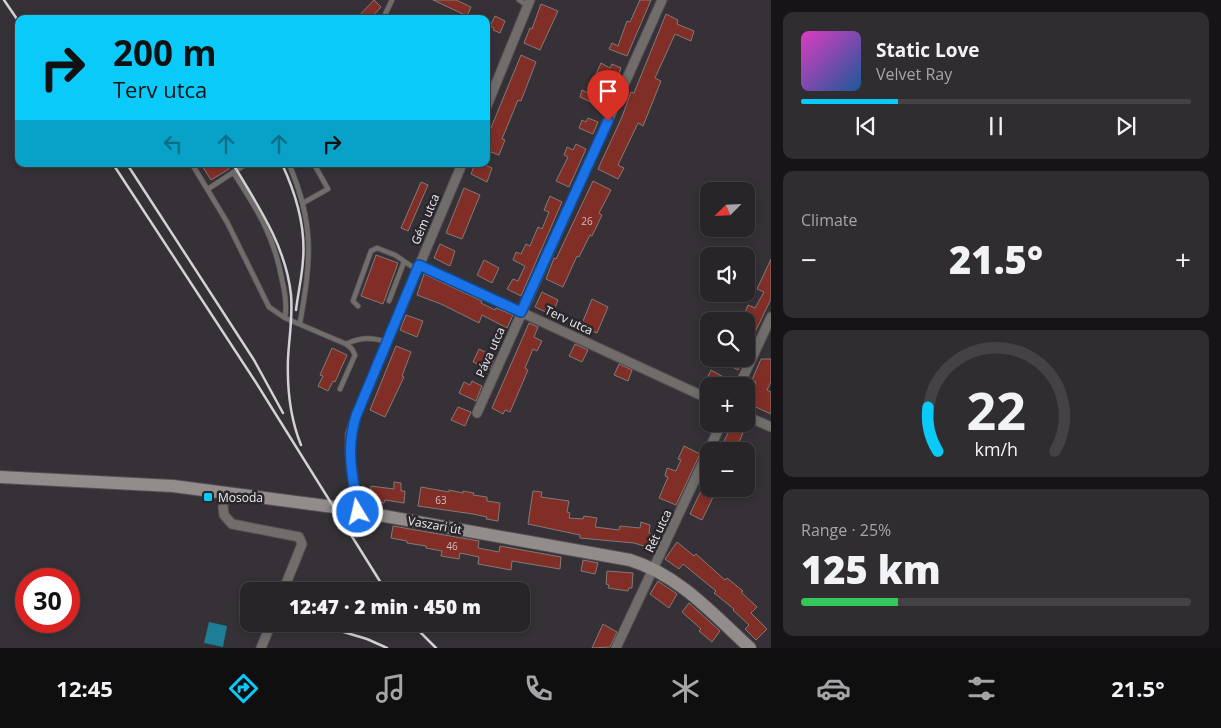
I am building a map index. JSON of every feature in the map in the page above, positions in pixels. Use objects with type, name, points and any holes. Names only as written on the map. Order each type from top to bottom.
[{"type":"main road","name":"Vaszari út","points":[[0,477],[174,486],[358,512],[630,560],[654,568],[685,588],[750,648]]},
{"type":"street","name":"Páva utca","points":[[477,413],[662,0]]},
{"type":"street","points":[[490,98],[529,3]]},
{"type":"street","name":"Gém utca","points":[[358,512],[350,463],[350,434],[386,342],[461,167]]},
{"type":"street","name":"Terv utca","points":[[418,268],[521,312],[700,395]]},
{"type":"street","points":[[743,377],[771,317]]},
{"type":"street","points":[[755,420],[771,427]]},
{"type":"street","name":"Rét utca","points":[[616,648],[717,432]]},
{"type":"street","points":[[226,493],[223,506],[224,515],[232,524],[299,537],[302,544],[287,582]]},
{"type":"street","points":[[261,648],[267,632]]},
{"type":"lane","points":[[385,15],[392,0]]},
{"type":"lane","points":[[519,0],[529,3]]},
{"type":"lane","points":[[194,167],[253,271],[270,306],[285,318],[300,323],[352,348],[355,355],[340,389]]},
{"type":"lane","points":[[208,189],[241,167]]},
{"type":"lane","points":[[290,167],[303,203],[310,248],[308,278],[300,323]]},
{"type":"lane","points":[[303,203],[328,189],[316,167]]},
{"type":"lane","points":[[233,172],[257,209],[272,238],[284,290],[285,318]]},
{"type":"lane","points":[[358,306],[353,302],[371,250],[377,248],[395,255],[404,262],[418,268]]},
{"type":"lane","points":[[389,301],[404,262]]},
{"type":"lane","points":[[346,344],[368,337],[386,342]]},
{"type":"water","points":[[209,622],[227,626],[223,647],[204,643]]},
{"type":"building","points":[[374,0],[381,7],[374,15],[360,15]]},
{"type":"building","points":[[433,0],[456,0],[471,7],[467,15]]},
{"type":"building","points":[[640,0],[651,0],[627,56],[609,49],[612,43],[618,46],[627,21],[630,22]]},
{"type":"building","points":[[541,4],[558,11],[540,50],[524,43],[530,28],[532,29]]},
{"type":"building","points":[[666,14],[678,20],[677,24],[694,31],[691,41],[675,34],[655,78],[661,81],[643,126],[638,123],[618,165],[624,168],[618,179],[598,169],[622,117],[631,92],[634,93]]},
{"type":"building","points":[[495,16],[505,21],[500,33],[493,30],[494,28],[490,26]]},
{"type":"building","points":[[521,55],[536,62],[521,101],[518,100],[502,139],[505,140],[499,155],[490,152],[490,130]]},
{"type":"building","points":[[601,63],[610,68],[612,64],[621,68],[616,82],[596,74]]},
{"type":"building","points":[[593,85],[610,93],[604,108],[580,97],[582,90],[590,94]]},
{"type":"building","points":[[588,118],[598,122],[593,134],[579,128],[582,120],[586,122]]},
{"type":"building","points":[[576,144],[586,149],[569,187],[556,181],[568,157],[564,155],[567,147],[573,150]]},
{"type":"building","points":[[203,167],[227,167],[229,169],[211,180]]},
{"type":"building","points":[[474,167],[492,168],[487,182],[471,174]]},
{"type":"building","points":[[593,181],[611,190],[599,213],[602,215],[592,236],[590,235],[579,257],[577,256],[563,287],[546,279],[554,258],[556,259]]},
{"type":"building","points":[[421,182],[428,185],[408,231],[401,228]]},
{"type":"building","points":[[464,188],[480,195],[462,239],[446,233]]},
{"type":"building","points":[[550,196],[562,202],[521,296],[507,289],[513,279],[518,281],[525,266],[513,260],[516,252],[521,254],[526,244],[530,246],[538,227],[542,229],[549,212],[544,210]]},
{"type":"building","points":[[440,244],[455,251],[450,266],[434,258]]},
{"type":"building","points":[[376,255],[398,263],[383,304],[361,296]]},
{"type":"building","points":[[771,259],[771,299],[755,332],[755,312],[745,312],[748,305],[755,308],[764,292],[757,289]]},
{"type":"building","points":[[484,260],[499,268],[492,283],[477,275]]},
{"type":"building","points":[[424,274],[482,301],[481,303],[495,310],[496,308],[513,315],[507,328],[482,315],[479,323],[441,304],[417,295]]},
{"type":"building","points":[[542,292],[558,300],[552,315],[535,307]]},
{"type":"building","points":[[592,299],[608,307],[597,333],[581,326]]},
{"type":"building","points":[[406,315],[423,321],[417,337],[400,330]]},
{"type":"building","points":[[529,323],[538,327],[534,337],[542,341],[537,351],[533,349],[525,368],[528,370],[510,412],[505,410],[503,414],[492,408]]},
{"type":"building","points":[[575,344],[588,350],[582,362],[569,356]]},
{"type":"building","points":[[396,346],[411,352],[402,376],[404,377],[385,417],[370,410]]},
{"type":"building","points":[[332,348],[347,355],[335,382],[333,381],[328,391],[318,386],[323,376],[320,375]]},
{"type":"building","points":[[479,349],[495,357],[490,370],[473,362]]},
{"type":"building","points":[[761,359],[771,359],[771,382],[767,390],[771,392],[771,414],[755,407],[756,382],[755,377],[753,377]]},
{"type":"building","points":[[619,364],[632,370],[628,381],[614,375]]},
{"type":"building","points":[[711,370],[723,377],[708,377]]},
{"type":"building","points":[[472,381],[482,386],[476,401],[459,393],[464,382],[470,385]]},
{"type":"building","points":[[458,407],[471,412],[465,426],[451,420]]},
{"type":"building","points":[[728,432],[743,432],[739,442],[724,442]]},
{"type":"building","points":[[684,446],[700,454],[676,505],[659,498],[668,477],[665,476],[667,468],[676,471],[681,460],[678,459]]},
{"type":"building","points":[[394,482],[401,483],[401,491],[405,491],[404,503],[385,500],[384,503],[370,501],[371,486],[394,489]]},
{"type":"building","points":[[421,487],[449,492],[449,490],[463,493],[463,491],[487,497],[487,501],[500,503],[498,521],[473,514],[418,506]]},
{"type":"building","points":[[533,491],[542,492],[541,497],[569,501],[567,512],[570,513],[569,518],[583,519],[584,516],[597,518],[595,527],[619,530],[620,526],[640,528],[641,522],[650,525],[649,533],[655,535],[651,548],[634,543],[580,538],[580,535],[528,524]]},
{"type":"building","points":[[700,493],[700,497],[713,497],[702,520],[690,514]]},
{"type":"building","points":[[393,526],[479,541],[478,548],[499,552],[500,546],[561,557],[560,569],[512,561],[511,570],[478,564],[479,557],[460,553],[459,559],[441,556],[442,551],[391,538]]},
{"type":"building","points":[[677,542],[694,556],[696,554],[725,580],[727,578],[743,591],[741,592],[757,607],[751,613],[767,629],[756,640],[745,629],[749,625],[734,609],[714,593],[716,591],[683,564],[679,569],[665,559]]},
{"type":"building","points":[[583,560],[598,563],[595,574],[581,571]]},
{"type":"building","points":[[607,571],[633,573],[632,588],[629,588],[628,591],[608,588],[609,585],[606,584]]},
{"type":"building","points":[[658,581],[677,594],[669,608],[650,594]]},
{"type":"building","points":[[689,603],[720,631],[712,642],[682,612]]},
{"type":"building","points":[[603,624],[617,632],[610,647],[592,648]]},
{"type":"railway","points":[[4,0],[15,16]]},
{"type":"railway","points":[[115,167],[255,381],[380,582]]},
{"type":"railway","points":[[129,167],[254,360],[283,413]]},
{"type":"railway","points":[[235,167],[269,226],[283,259],[288,277],[291,295],[288,381],[294,424],[301,445]]},
{"type":"railway","points":[[283,167],[296,199],[303,235],[304,247],[296,310]]},
{"type":"railway","points":[[344,632],[367,639],[387,648]]},
{"type":"railway","points":[[420,632],[436,648]]},
{"type":"place","name":"Mosoda","points":[[208,497]]},
{"type":"route","points":[[358,512],[350,463],[350,434],[419,265],[521,312],[608,121]]}]
